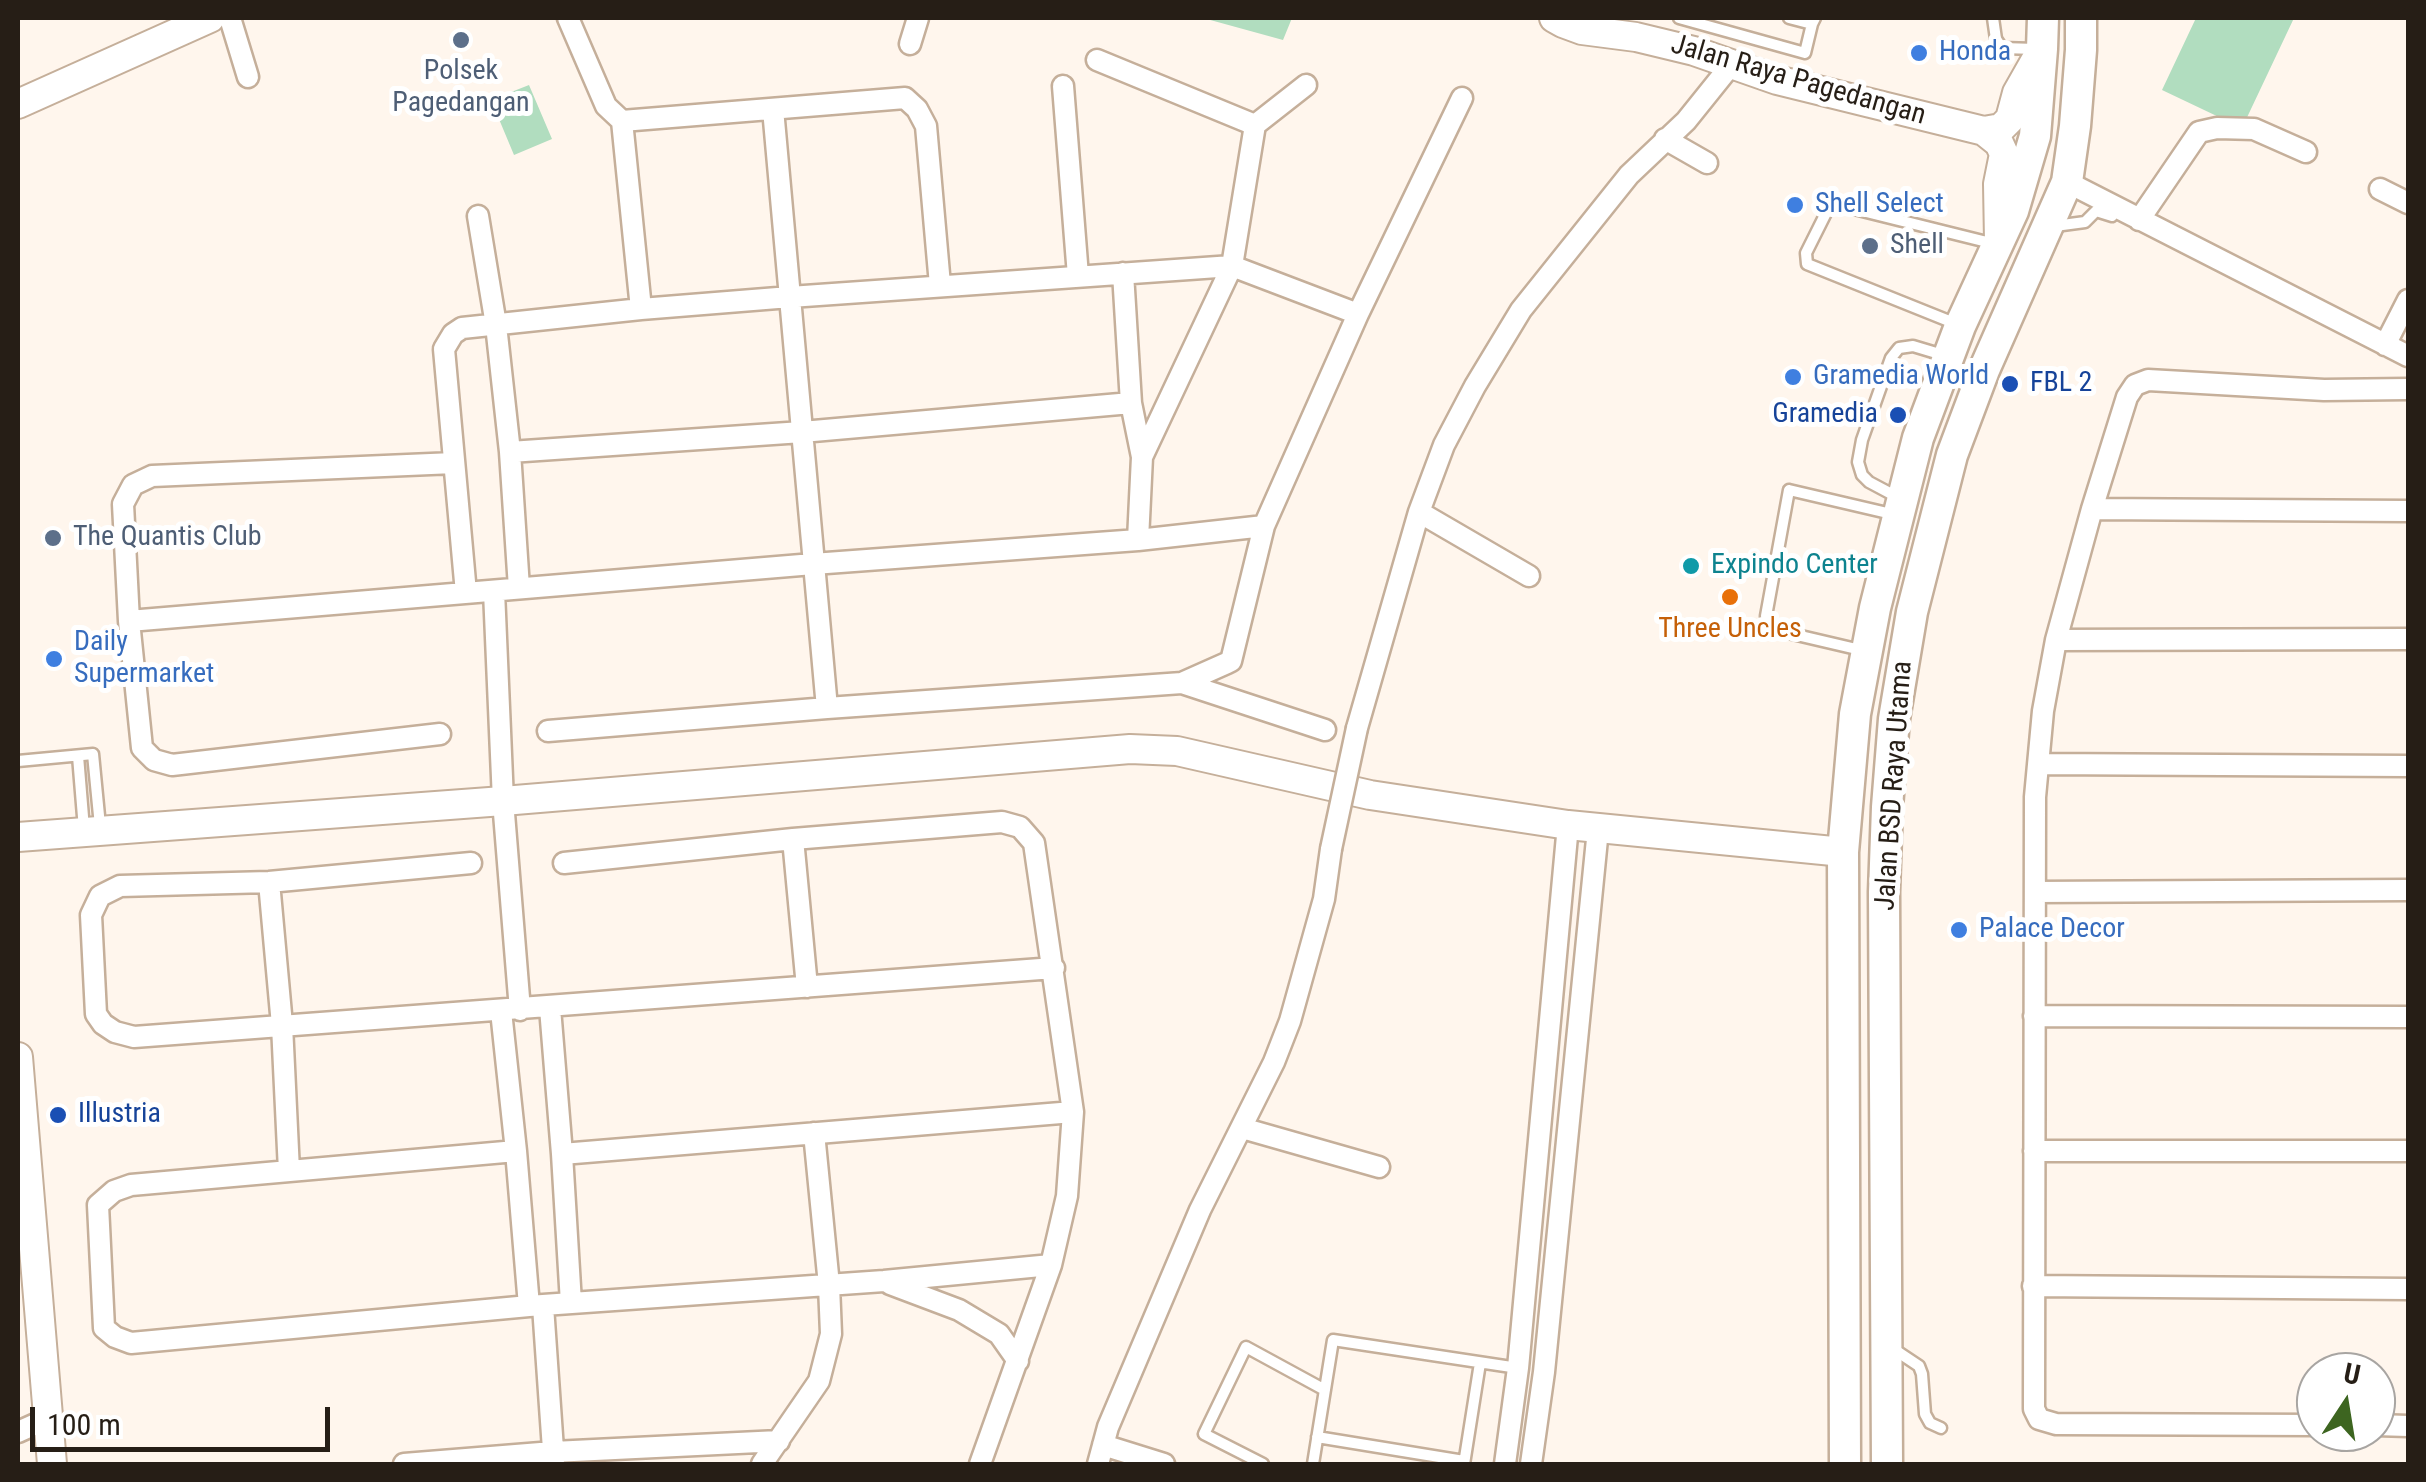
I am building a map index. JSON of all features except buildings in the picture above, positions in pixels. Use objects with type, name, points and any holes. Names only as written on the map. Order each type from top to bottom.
[{"type":"main road","name":"Jalan BSD Raya Utama","points":[[1845,1464],[1843,852],[1855,714],[1866,651],[1918,438],[1960,326],[2014,211],[2035,136],[2042,18]]},
{"type":"main road","name":"Jalan BSD Raya Utama","points":[[1887,1464],[1884,892],[1894,719],[1912,612],[1952,454],[1984,370],[2067,182],[2075,126],[2081,18]]},
{"type":"main road","points":[[1855,714],[1894,719]]},
{"type":"street","points":[[18,104],[210,18]]},
{"type":"street","points":[[230,18],[248,77]]},
{"type":"street","points":[[568,18],[606,106],[622,121],[642,309]]},
{"type":"street","points":[[910,44],[918,18]]},
{"type":"street","name":"Jalan Raya Pagedangan","points":[[1554,18],[1582,30],[1636,36],[1777,80],[1984,131]]},
{"type":"street","points":[[1984,131],[2001,128],[2010,119],[2017,93],[2042,49]]},
{"type":"street","points":[[1098,60],[1255,125]]},
{"type":"street","points":[[1164,1464],[1100,1455],[1200,1210],[1274,1062],[1290,1021],[1324,899],[1357,728],[1419,512],[1444,445],[1520,310],[1629,175],[1686,121],[1731,64]]},
{"type":"street","points":[[1142,457],[1232,266],[1255,125],[1306,85]]},
{"type":"street","points":[[1063,86],[1078,276]]},
{"type":"street","points":[[622,121],[905,98],[926,126],[940,286]]},
{"type":"street","points":[[548,731],[1182,683],[1230,661],[1264,526],[1358,314],[1462,98]]},
{"type":"street","points":[[774,110],[827,708]]},
{"type":"street","points":[[2139,220],[2199,132],[2254,128],[2306,152]]},
{"type":"street","points":[[1984,131],[1999,143],[2004,154],[1998,184],[2000,245]]},
{"type":"street","points":[[1665,139],[1707,163]]},
{"type":"street","points":[[2067,182],[2408,356]]},
{"type":"street","points":[[2380,189],[2408,203]]},
{"type":"street","points":[[478,216],[496,325],[510,452],[519,588]]},
{"type":"street","points":[[466,593],[444,349],[452,334],[462,328],[790,297],[1232,266],[1358,314]]},
{"type":"street","points":[[1123,273],[1131,403],[1142,457],[1138,540]]},
{"type":"street","points":[[2385,345],[2408,300]]},
{"type":"street","points":[[2296,1425],[2056,1424],[2039,1418],[2034,1408],[2035,798],[2043,711],[2056,640],[2092,509],[2127,397],[2135,385],[2148,380],[2324,390],[2408,389]]},
{"type":"street","points":[[510,452],[802,432],[1131,403]]},
{"type":"street","points":[[440,734],[172,765],[154,760],[142,748],[122,504],[133,485],[152,476],[454,463]]},
{"type":"street","points":[[2092,509],[2408,512]]},
{"type":"street","points":[[1419,512],[1529,576]]},
{"type":"street","points":[[129,621],[1138,540],[1264,526]]},
{"type":"street","points":[[494,591],[516,1151],[554,1458]]},
{"type":"street","points":[[2056,640],[2408,639]]},
{"type":"street","points":[[1182,683],[1326,730]]},
{"type":"street","points":[[18,837],[1130,749],[1177,751],[1370,794],[1568,825],[1843,852]]},
{"type":"street","points":[[2038,764],[2408,766]]},
{"type":"street","points":[[564,864],[793,839],[1002,822],[1020,828],[1034,843],[1073,1112],[1067,1196],[1051,1265],[980,1464]]},
{"type":"street","points":[[1505,1464],[1518,1368],[1568,825]]},
{"type":"street","points":[[1531,1464],[1544,1372],[1598,829]]},
{"type":"street","points":[[793,839],[808,987]]},
{"type":"street","points":[[470,863],[269,882],[120,886],[100,896],[90,915],[96,1014],[102,1024],[115,1032],[134,1037],[1054,968]]},
{"type":"street","points":[[269,882],[282,1025],[289,1171]]},
{"type":"street","points":[[2034,892],[2408,890]]},
{"type":"street","points":[[550,1008],[571,1303]]},
{"type":"street","points":[[2034,1016],[2408,1017]]},
{"type":"street","points":[[18,1058],[52,1464]]},
{"type":"street","points":[[562,1154],[1073,1112]]},
{"type":"street","points":[[1242,1128],[1378,1167]]},
{"type":"street","points":[[762,1464],[819,1381],[831,1334],[814,1132]]},
{"type":"street","points":[[516,1151],[131,1185],[114,1191],[98,1205],[104,1328],[114,1337],[131,1343],[1051,1265]]},
{"type":"street","points":[[2034,1151],[2408,1151]]},
{"type":"street","points":[[884,1281],[959,1310],[999,1334],[1018,1361]]},
{"type":"street","points":[[2033,1286],[2408,1288]]},
{"type":"street","points":[[18,1432],[49,1418]]},
{"type":"street","points":[[404,1464],[554,1458],[779,1441]]},
{"type":"lane","points":[[1679,18],[1805,53],[1813,20],[1790,18]]},
{"type":"lane","points":[[1993,18],[1996,39],[2002,48],[2042,49]]},
{"type":"lane","points":[[1960,326],[1808,264],[1806,254],[1827,211],[1834,204],[2000,245]]},
{"type":"lane","points":[[2047,228],[2085,222],[2096,211],[2113,216]]},
{"type":"lane","points":[[1900,507],[1862,475],[1858,462],[1862,440],[1898,348],[1913,346],[1948,357]]},
{"type":"lane","points":[[1866,651],[1771,629],[1768,623],[1766,616],[1790,490],[1900,507]]},
{"type":"lane","points":[[18,761],[94,754],[92,831]]},
{"type":"lane","points":[[1312,1464],[1333,1340],[1518,1368]]},
{"type":"lane","points":[[1886,1344],[1919,1366],[1924,1414],[1930,1423],[1941,1428]]},
{"type":"lane","points":[[1263,1464],[1204,1434],[1246,1347],[1325,1390]]},
{"type":"lane","points":[[1317,1438],[1464,1463],[1480,1363]]},
{"type":"green space","points":[[1203,18],[1292,18],[1283,40]]},
{"type":"green space","points":[[2196,18],[2294,18],[2242,128],[2162,90]]},
{"type":"green space","points":[[529,85],[552,139],[514,155],[491,100]]},
{"type":"place","name":"Polsek Pagedangan","points":[[461,40]]},
{"type":"place","name":"Honda","points":[[1919,53]]},
{"type":"place","name":"Shell Select","points":[[1795,205]]},
{"type":"place","name":"Shell","points":[[1870,246]]},
{"type":"place","name":"Gramedia World","points":[[1793,377]]},
{"type":"place","name":"FBL 2","points":[[2010,384]]},
{"type":"place","name":"Gramedia","points":[[1898,415]]},
{"type":"place","name":"The Quantis Club","points":[[53,538]]},
{"type":"place","name":"Expindo Center","points":[[1691,566]]},
{"type":"place","name":"Three Uncles","points":[[1730,597]]},
{"type":"place","name":"Daily Supermarket","points":[[54,659]]},
{"type":"place","name":"Palace Decor","points":[[1959,930]]},
{"type":"place","name":"Illustria","points":[[58,1115]]}]
